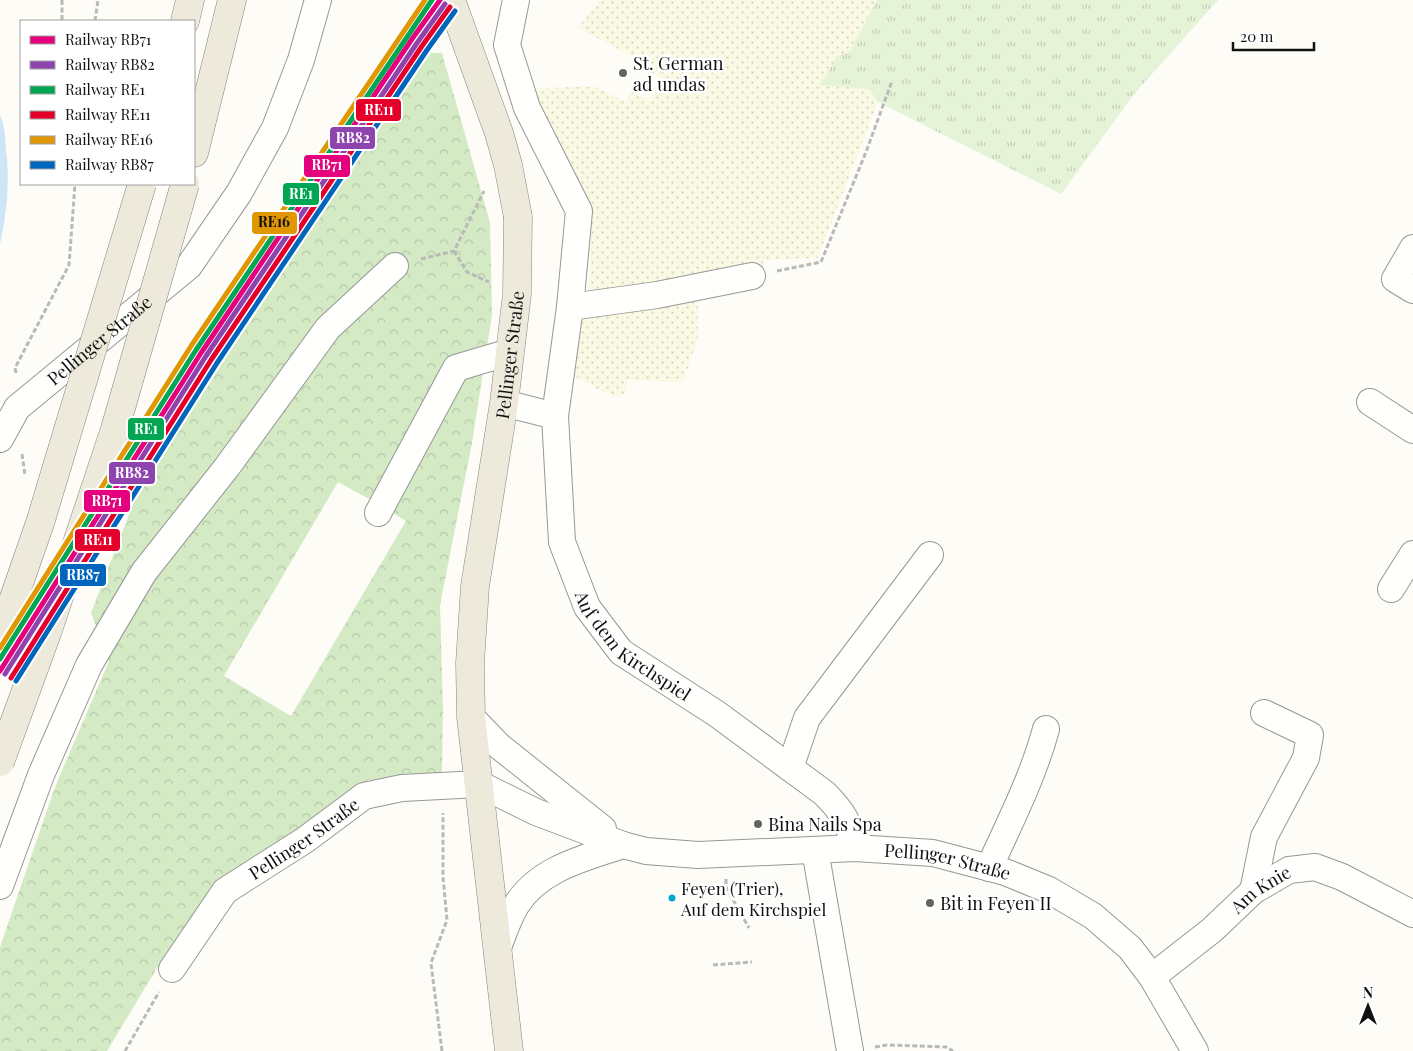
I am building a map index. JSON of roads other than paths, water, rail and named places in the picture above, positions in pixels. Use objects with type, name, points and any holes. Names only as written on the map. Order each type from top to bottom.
[{"type":"main road","points":[[185,20],[190,0]]},
{"type":"main road","points":[[195,149],[232,0]]},
{"type":"main road","name":"Pellinger Straße","points":[[451,0],[499,133],[508,165],[518,217],[517,294],[504,403],[475,586],[470,663],[472,717],[479,784]]},
{"type":"main road","points":[[0,638],[40,523],[142,185]]},
{"type":"main road","points":[[0,762],[48,630],[115,429],[186,185]]},
{"type":"main road","points":[[479,784],[496,950],[509,1051]]},
{"type":"street","name":"Pellinger Straße","points":[[0,439],[17,408],[189,266],[240,193],[275,128],[302,60],[318,0]]},
{"type":"street","points":[[504,403],[555,416],[570,307],[579,211],[527,108],[507,45],[516,0]]},
{"type":"street","points":[[1413,248],[1395,279],[1413,290]]},
{"type":"street","points":[[0,886],[41,776],[89,665],[144,572],[226,467],[328,328],[395,266]]},
{"type":"street","points":[[570,307],[657,295],[752,276]]},
{"type":"street","points":[[378,513],[456,368],[510,352]]},
{"type":"street","points":[[1370,402],[1413,430]]},
{"type":"street","name":"Auf dem Kirchspiel","points":[[555,416],[562,542],[587,607],[621,652],[717,714],[824,793],[837,806],[849,824],[855,848]]},
{"type":"street","points":[[1391,589],[1413,554]]},
{"type":"street","points":[[790,768],[807,718],[930,555]]},
{"type":"street","points":[[1253,891],[1264,837],[1306,758],[1310,735],[1264,713]]},
{"type":"street","name":"Pellinger Straße","points":[[472,717],[499,746],[623,845]]},
{"type":"street","points":[[988,868],[1024,794],[1046,729]]},
{"type":"street","name":"Pellinger Straße","points":[[172,969],[225,891],[305,840],[364,796],[402,788],[479,784],[536,812],[623,845],[662,853],[726,855],[855,848],[933,853],[1005,872],[1049,890],[1093,916],[1130,948],[1152,977],[1195,1051]]},
{"type":"street","points":[[496,950],[518,903],[536,883],[550,873],[572,862],[623,845]]},
{"type":"street","points":[[815,850],[850,1051]]},
{"type":"street","name":"Am Knie","points":[[1152,977],[1212,930],[1253,891],[1289,870],[1315,867],[1342,878],[1413,914]]},
{"type":"water","points":[[0,115],[3,123],[8,185],[0,244]]},
{"type":"rail line","name":"RE16","points":[[0,648],[191,346],[425,0]]},
{"type":"rail line","name":"RE1","points":[[0,659],[196,350],[432,0]]},
{"type":"rail line","name":"RB71","points":[[0,671],[201,353],[440,0]]},
{"type":"rail line","name":"RB82","points":[[5,674],[206,356],[445,4]]},
{"type":"rail line","name":"RE11","points":[[11,678],[211,360],[450,7]]},
{"type":"rail line","name":"RB87","points":[[16,681],[217,363],[455,11]]},
{"type":"place","name":"St. German ad undas","points":[[623,73]]},
{"type":"place","name":"Bina Nails Spa","points":[[758,824]]},
{"type":"place","name":"Feyen (Trier), Auf dem Kirchspiel","points":[[672,898]]},
{"type":"place","name":"Bit in Feyen II","points":[[930,903]]}]
